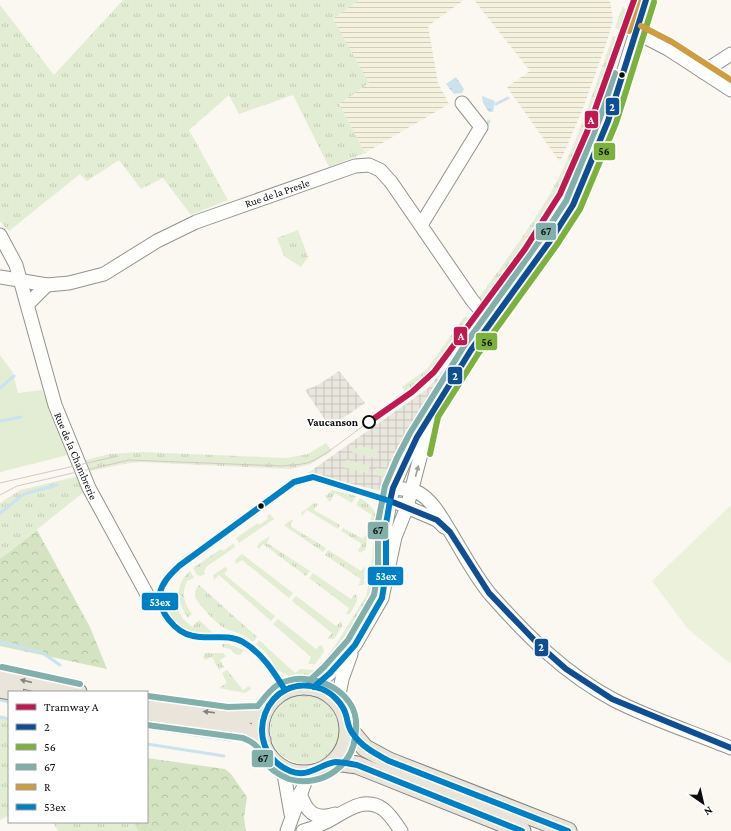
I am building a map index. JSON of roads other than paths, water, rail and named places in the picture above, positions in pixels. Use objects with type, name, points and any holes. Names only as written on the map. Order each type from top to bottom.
[{"type":"main road","points":[[0,675],[73,691]]},
{"type":"main road","points":[[305,685],[325,690],[338,700],[346,714],[349,729],[345,747],[335,762],[323,770],[308,774],[296,773],[283,768],[270,757],[262,740],[260,727],[263,714],[272,700],[285,690],[305,685]]},
{"type":"main road","points":[[0,689],[10,691]]},
{"type":"main road","points":[[148,704],[228,714],[263,714]]},
{"type":"main road","points":[[148,718],[246,731],[262,740]]},
{"type":"main road","points":[[349,729],[365,748],[389,761],[568,831]]},
{"type":"main road","points":[[335,762],[357,765],[522,831]]},
{"type":"street","points":[[386,573],[386,524],[391,494],[417,437],[471,350],[550,241],[572,205],[608,121],[637,33],[641,1]]},
{"type":"street","points":[[637,33],[668,49],[731,90]]},
{"type":"street","points":[[703,72],[731,54]]},
{"type":"street","points":[[421,225],[481,126],[462,103]]},
{"type":"street","name":"Rue de la Presle","points":[[0,276],[47,285],[69,283],[104,274],[157,241],[196,222],[355,166],[369,165],[380,170],[391,182],[472,300],[491,323]]},
{"type":"street","name":"Rue de la Chambrerie","points":[[0,235],[14,259],[28,304],[43,368],[55,405],[89,488],[149,598]]},
{"type":"street","points":[[28,304],[47,285]]},
{"type":"street","points":[[338,700],[342,679],[355,644],[382,598],[386,573],[395,537],[411,490],[430,417]]},
{"type":"street","points":[[391,494],[411,490],[420,493],[429,501],[443,518],[450,532],[489,592],[531,637],[566,669],[612,699],[731,748]]},
{"type":"street","points":[[391,494],[406,507],[437,520],[450,532]]},
{"type":"street","points":[[314,687],[330,673],[355,644]]},
{"type":"street","points":[[283,768],[289,823]]},
{"type":"street","points":[[289,823],[308,774]]},
{"type":"street","points":[[300,793],[305,806],[311,813],[327,817]]},
{"type":"street","points":[[289,823],[300,817],[316,819],[327,817],[356,805],[373,805],[384,810],[401,831]]},
{"type":"street","points":[[303,831],[326,822],[343,811]]},
{"type":"water","points":[[456,77],[464,89],[462,93],[454,94],[446,84]]},
{"type":"water","points":[[482,96],[495,101],[493,112],[489,112],[483,103]]},
{"type":"waterway","points":[[496,104],[508,98]]},
{"type":"waterway","points":[[485,129],[489,121]]},
{"type":"waterway","points":[[0,388],[14,376]]},
{"type":"waterway","points":[[0,421],[21,417]]},
{"type":"waterway","points":[[0,513],[24,494],[57,485]]},
{"type":"waterway","points":[[0,642],[41,652],[60,665]]},
{"type":"waterway","points":[[0,700],[8,702]]},
{"type":"waterway","points":[[0,717],[8,719]]},
{"type":"waterway","points":[[148,728],[230,740]]},
{"type":"waterway","points":[[148,744],[224,756]]},
{"type":"tram line","name":"A","points":[[369,422],[412,392],[434,372],[525,249],[560,194],[587,132],[634,0]]},
{"type":"tram line","points":[[496,289],[508,263]]},
{"type":"tram line","points":[[0,495],[17,486],[129,460],[282,466],[304,464],[322,456],[369,422]]},
{"type":"tram line","points":[[0,483],[118,456]]},
{"type":"place","name":"Vaucanson","points":[[369,422]]}]
